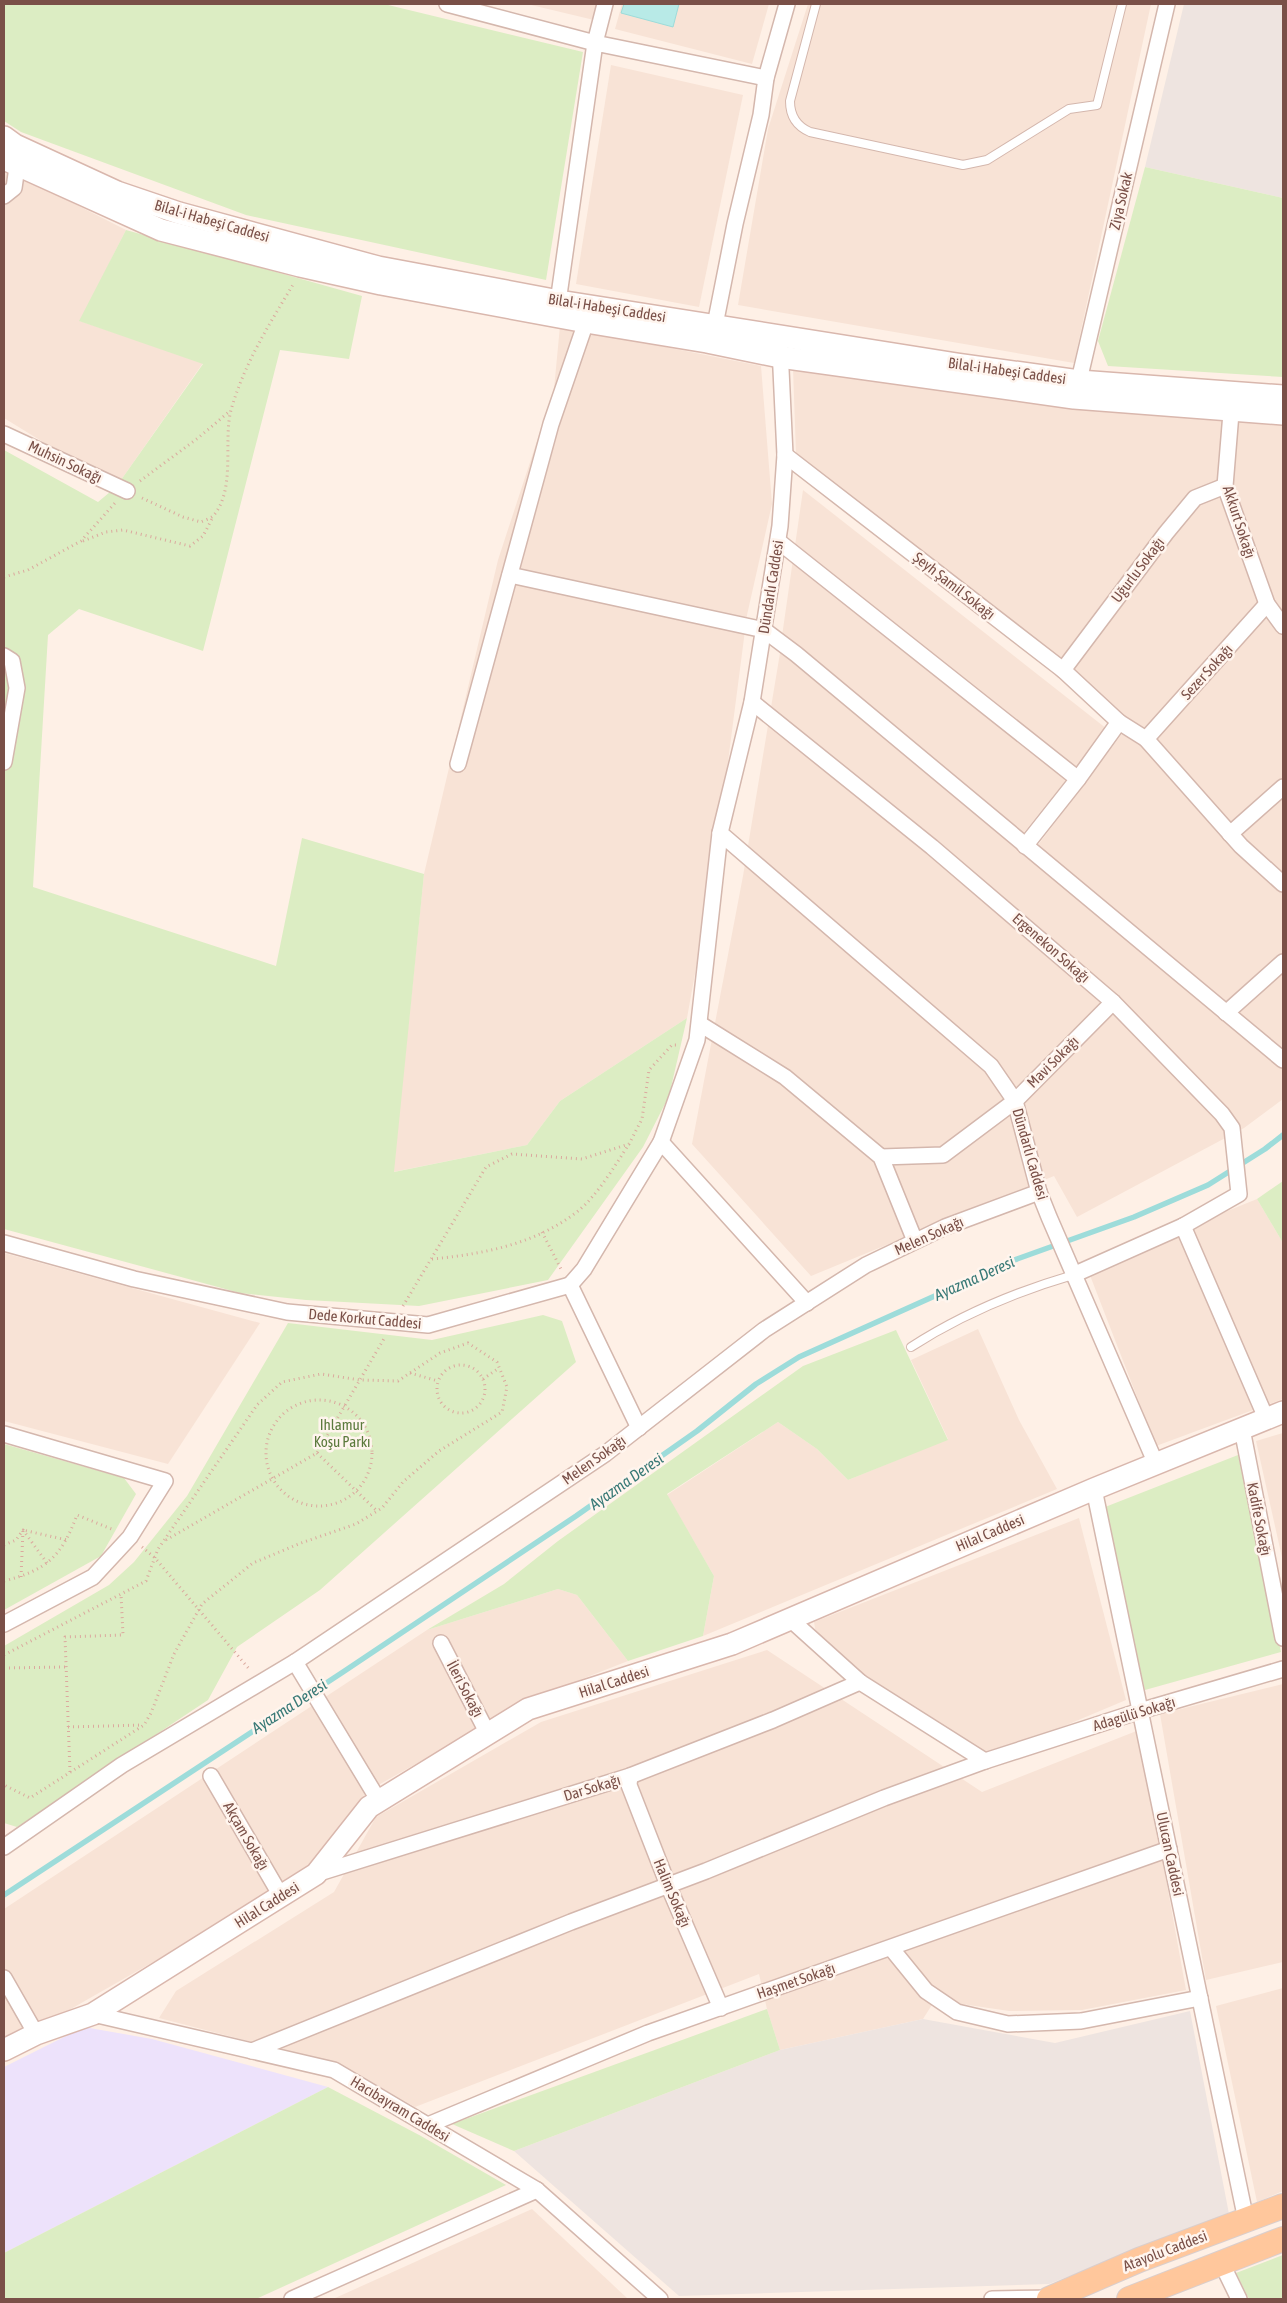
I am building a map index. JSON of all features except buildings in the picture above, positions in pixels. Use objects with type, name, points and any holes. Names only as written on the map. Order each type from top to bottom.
[{"type":"main road","name":"Atayolu Caddesi","points":[[1054,2299],[1139,2260],[1283,2206]]},
{"type":"main road","points":[[1129,2299],[1283,2239]]},
{"type":"street","points":[[447,4],[595,43],[766,78]]},
{"type":"street","points":[[557,309],[595,43],[605,4]]},
{"type":"street","points":[[711,333],[761,116],[766,78],[788,4]]},
{"type":"street","name":"Ziya Sokak","points":[[1077,389],[1167,4]]},
{"type":"street","name":"Bilal-i Habeşi Caddesi","points":[[4,137],[15,145],[117,192],[180,213],[378,267],[557,309],[586,322],[711,333]]},
{"type":"street","points":[[4,196],[14,188],[10,163]]},
{"type":"street","name":"Bilal-i Habeşi Caddesi","points":[[10,163],[161,230],[300,266],[711,333],[779,347],[1077,389],[1232,401],[1283,414]]},
{"type":"street","points":[[458,764],[551,424],[586,322]]},
{"type":"street","name":"Dündarlı Caddesi","points":[[570,1285],[584,1269],[661,1142],[695,1046],[700,1024],[720,833],[752,702],[778,541],[786,455],[779,347]]},
{"type":"street","name":"Bilal-i Habeşi Caddesi","points":[[1232,401],[1283,396]]},
{"type":"street","name":"Akkurt Sokağı","points":[[1232,401],[1225,486],[1267,604],[1283,626]]},
{"type":"street","name":"Muhsin Sokağı","points":[[4,434],[127,491]]},
{"type":"street","name":"Şeyh Şamil Sokağı","points":[[786,455],[1063,670],[1120,722],[1146,739],[1230,834],[1283,884]]},
{"type":"street","name":"Uğurlu Sokağı","points":[[1063,670],[1195,498],[1225,486]]},
{"type":"street","points":[[778,541],[1078,779]]},
{"type":"street","points":[[510,575],[764,630],[804,661],[1283,1060]]},
{"type":"street","name":"Sezer Sokağı","points":[[1146,739],[1267,604]]},
{"type":"street","points":[[4,656],[12,661],[18,688],[4,762]]},
{"type":"street","name":"Ergenekon Sokağı","points":[[752,702],[932,847],[1112,1002],[1222,1114],[1232,1128],[1239,1194],[1183,1226],[1073,1275]]},
{"type":"street","points":[[1025,846],[1120,722]]},
{"type":"street","points":[[1230,834],[1283,787]]},
{"type":"street","name":"Dündarlı Caddesi","points":[[720,833],[991,1066],[1015,1101],[1039,1192],[1073,1275],[1156,1464]]},
{"type":"street","points":[[1226,1013],[1283,962]]},
{"type":"street","name":"Mavi Sokağı","points":[[882,1157],[943,1155],[1015,1101],[1112,1002]]},
{"type":"street","points":[[700,1024],[785,1077],[882,1157],[915,1241]]},
{"type":"street","points":[[661,1142],[807,1303]]},
{"type":"street","name":"Melen Sokağı","points":[[4,1847],[122,1766],[295,1662],[605,1454],[764,1330],[866,1265],[945,1227],[1039,1192]]},
{"type":"street","points":[[1183,1226],[1274,1415]]},
{"type":"street","name":"Dede Korkut Caddesi","points":[[4,1243],[134,1279],[287,1312],[394,1322],[428,1324],[570,1285]]},
{"type":"street","points":[[570,1285],[639,1428]]},
{"type":"street","name":"Hilal Caddesi","points":[[4,2050],[36,2034],[93,2014],[316,1874],[369,1807],[528,1709],[732,1644],[1094,1489],[1242,1430],[1274,1415]]},
{"type":"street","name":"Kadife Sokağı","points":[[1242,1430],[1283,1638]]},
{"type":"street","points":[[4,1434],[165,1481],[130,1537],[93,1577],[4,1624]]},
{"type":"street","name":"Ulucan Caddesi","points":[[1094,1489],[1246,2220]]},
{"type":"street","points":[[790,1619],[860,1682],[985,1761]]},
{"type":"street","name":"İleri Sokağı","points":[[441,1643],[488,1734]]},
{"type":"street","points":[[295,1662],[379,1801]]},
{"type":"street","name":"Adagülü Sokağı","points":[[252,2051],[884,1798],[985,1761],[1140,1711],[1283,1669]]},
{"type":"street","name":"Dar Sokağı","points":[[316,1874],[630,1776],[773,1720],[860,1682]]},
{"type":"street","name":"Akçam Sokağı","points":[[211,1776],[281,1896]]},
{"type":"street","name":"Halim Sokağı","points":[[630,1776],[629,1785],[668,1885],[721,2008]]},
{"type":"street","name":"Haşmet Sokağı","points":[[428,2125],[648,2033],[1169,1849]]},
{"type":"street","points":[[891,1948],[926,1991],[957,2012],[1008,2024],[1081,2021],[1200,1998]]},
{"type":"street","points":[[4,1978],[36,2034]]},
{"type":"street","name":"Hacıbayram Caddesi","points":[[93,2014],[334,2070],[537,2190],[660,2299]]},
{"type":"street","points":[[292,2299],[537,2190]]},
{"type":"street","points":[[1222,2264],[1239,2299]]},
{"type":"street","points":[[992,2299],[1054,2299]]},
{"type":"lane","points":[[816,4],[790,101],[790,110],[797,124],[810,132],[963,165],[987,160],[1069,109],[1097,105],[1122,4]]},
{"type":"lane","points":[[911,1347],[973,1311],[1035,1286],[1073,1275]]},
{"type":"path","points":[[82,541],[106,532],[123,530],[190,546],[203,536],[221,503],[228,471],[231,411],[256,346],[299,276],[300,266]]},
{"type":"path","points":[[127,491],[183,517],[201,522],[214,516]]},
{"type":"path","points":[[431,1259],[468,1256],[505,1248],[542,1232],[579,1210],[610,1174],[642,1119],[649,1070],[672,1045],[695,1046]]},
{"type":"path","points":[[164,1541],[318,1453],[486,1167],[512,1154],[582,1158],[629,1144]]},
{"type":"path","points":[[542,1232],[570,1285]]},
{"type":"path","points":[[4,1655],[146,1581],[164,1541],[256,1405],[282,1382],[321,1374],[360,1380],[398,1381],[440,1353],[468,1343],[497,1362],[507,1388],[502,1412],[439,1451],[403,1482],[382,1508],[356,1524],[301,1543],[254,1563],[202,1604],[174,1654],[151,1713],[144,1725],[30,1798],[4,1785]]},
{"type":"path","points":[[459,1365],[474,1369],[483,1379],[485,1388],[481,1403],[469,1412],[452,1412],[440,1401],[437,1393],[438,1381],[445,1371],[459,1365]]},
{"type":"path","points":[[483,1379],[499,1368]]},
{"type":"path","points":[[409,1373],[438,1381]]},
{"type":"path","points":[[315,1400],[330,1401],[345,1406],[358,1416],[367,1430],[372,1446],[372,1462],[367,1478],[357,1491],[336,1504],[311,1507],[295,1502],[282,1493],[272,1480],[266,1465],[265,1450],[268,1435],[275,1422],[286,1410],[300,1403],[315,1400]]},
{"type":"path","points":[[318,1453],[377,1511]]},
{"type":"path","points":[[4,1581],[29,1575],[47,1563],[67,1540],[76,1515],[130,1537],[155,1558],[260,1682]]},
{"type":"path","points":[[23,1530],[67,1540]]},
{"type":"path","points":[[4,1545],[16,1540],[23,1530]]},
{"type":"path","points":[[23,1530],[47,1563]]},
{"type":"path","points":[[21,1577],[23,1530]]},
{"type":"path","points":[[70,1773],[65,1637],[123,1635],[121,1594]]},
{"type":"path","points":[[4,1668],[66,1667]]},
{"type":"path","points":[[68,1727],[144,1725]]},
{"type":"shaded area","points":[[527,4],[598,4],[594,20]]},
{"type":"shaded area","points":[[622,4],[769,4],[752,64],[615,29]]},
{"type":"shaded area","points":[[808,4],[1151,4],[1074,363],[738,305],[768,129]]},
{"type":"shaded area","points":[[1184,4],[1283,4],[1283,198],[1145,167]]},
{"type":"shaded area","points":[[611,65],[743,95],[699,307],[576,284]]},
{"type":"shaded area","points":[[4,168],[126,230],[80,321],[203,363],[116,487],[4,418]]},
{"type":"shaded area","points":[[560,326],[761,366],[772,504],[747,615],[715,862],[687,1018],[560,1101],[527,1145],[393,1172],[424,874],[498,560],[554,389]]},
{"type":"shaded area","points":[[793,368],[1283,423],[1283,1099],[1244,1128],[1077,1217],[1054,1176],[811,1276],[692,1144],[743,876],[781,647],[1029,857],[1131,722],[796,454]]},
{"type":"shaded area","points":[[803,490],[1107,729],[1021,836],[782,636]]},
{"type":"shaded area","points":[[1257,1199],[1283,1243],[1283,1399],[1156,1446],[1086,1265],[1151,1242]]},
{"type":"shaded area","points":[[4,1253],[260,1323],[168,1464],[4,1421]]},
{"type":"shaded area","points":[[978,1329],[1019,1420],[1057,1489],[703,1636],[714,1576],[667,1495],[778,1422],[817,1449],[848,1480],[948,1439],[911,1360]]},
{"type":"shaded area","points":[[1283,1433],[1283,1562],[1256,1441]]},
{"type":"shaded area","points":[[1079,1518],[1126,1700],[983,1760],[817,1640],[814,1622]]},
{"type":"shaded area","points":[[558,1589],[577,1595],[628,1661],[531,1699],[366,1792],[314,1870],[69,2010],[4,2041],[4,1909],[427,1630]]},
{"type":"shaded area","points":[[767,1650],[982,1792],[1139,1730],[1186,1990],[1082,2010],[1009,2011],[935,2000],[923,2019],[780,2050],[767,2009],[759,1974],[415,2107],[341,2065],[159,2018],[176,1991],[334,1892],[376,1817],[541,1722]]},
{"type":"shaded area","points":[[1283,1684],[1283,1962],[1206,1980],[1160,1714]]},
{"type":"shaded area","points":[[1283,1988],[1283,2191],[1257,2202],[1216,2006]]},
{"type":"shaded area","points":[[1190,2011],[1229,2214],[1049,2284],[679,2296],[514,2151],[780,2050],[923,2019],[1055,2043]]},
{"type":"shaded area","points":[[84,2027],[152,2039],[328,2087],[4,2253],[4,2067]]},
{"type":"shaded area","points":[[532,2209],[628,2299],[333,2299]]},
{"type":"green space","points":[[4,4],[384,4],[583,52],[546,280],[246,215],[21,132],[4,121]]},
{"type":"green space","points":[[1145,167],[1283,198],[1283,377],[1108,366],[1098,341]]},
{"type":"green space","points":[[126,230],[362,296],[349,359],[280,350],[203,651],[79,609],[48,635],[33,887],[276,966],[302,838],[424,874],[394,1172],[527,1145],[560,1101],[687,1018],[669,1096],[643,1147],[548,1280],[419,1306],[306,1300],[240,1293],[4,1229],[4,450],[98,502],[116,487],[203,364],[79,321]]},
{"type":"green space","points":[[1283,1181],[1283,1243],[1257,1199]]},
{"type":"green space","name":"Ihlamur Koşu Parkı","points":[[543,1315],[562,1321],[576,1362],[320,1590],[237,1647],[208,1700],[17,1827],[4,1823],[4,1646],[109,1585],[134,1562],[187,1496],[288,1323],[432,1340]]},
{"type":"green space","points":[[896,1330],[948,1440],[848,1480],[817,1449],[778,1422],[667,1494],[714,1576],[703,1636],[628,1661],[577,1595],[558,1589],[427,1630],[504,1584],[558,1541],[803,1366]]},
{"type":"green space","points":[[4,1444],[124,1478],[136,1494],[101,1556],[4,1610]]},
{"type":"green space","points":[[1238,1455],[1281,1652],[1145,1690],[1100,1509]]},
{"type":"green space","points":[[767,2009],[780,2050],[514,2151],[452,2124]]},
{"type":"green space","points":[[328,2087],[421,2136],[506,2185],[256,2299],[4,2299],[4,2253]]},
{"type":"green space","points":[[1283,2255],[1283,2299],[1249,2299],[1236,2273]]},
{"type":"water","points":[[624,4],[679,4],[673,27],[621,13]]},
{"type":"waterway","name":"Ayazma Deresi","points":[[4,1895],[576,1516],[697,1431],[756,1384],[799,1357],[1017,1259],[1134,1217],[1208,1185],[1265,1149],[1283,1135]]}]
